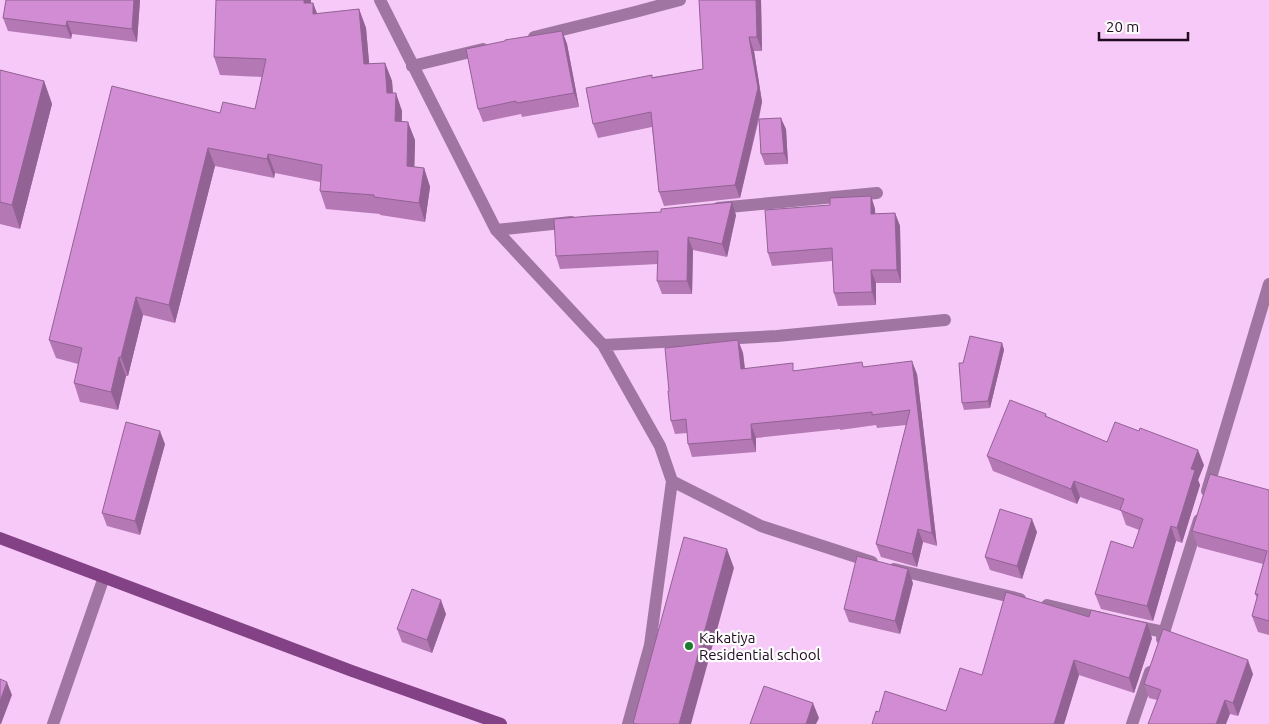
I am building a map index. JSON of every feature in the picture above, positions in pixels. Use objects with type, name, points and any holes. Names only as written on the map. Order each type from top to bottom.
[{"type":"main road","points":[[0,538],[352,671],[501,724]]},
{"type":"street","points":[[380,0],[496,230],[604,345],[660,446],[672,481],[650,645],[628,724]]},
{"type":"street","points":[[519,40],[634,6],[680,0]]},
{"type":"street","points":[[412,66],[490,47]]},
{"type":"street","points":[[705,209],[877,193]]},
{"type":"street","points":[[496,230],[581,221]]},
{"type":"street","points":[[1132,724],[1164,632],[1269,284]]},
{"type":"street","points":[[604,345],[776,336],[944,320]]},
{"type":"street","points":[[672,481],[761,526],[898,570],[1164,632]]},
{"type":"street","points":[[53,724],[104,576]]},
{"type":"building","points":[[6,0],[134,0],[132,29],[67,21],[66,26],[3,18]]},
{"type":"building","points":[[216,0],[304,0],[304,3],[313,3],[313,14],[359,9],[364,64],[385,63],[387,93],[396,93],[395,121],[408,122],[407,166],[424,168],[419,203],[374,197],[374,195],[320,191],[322,165],[268,154],[267,159],[208,148],[169,305],[136,297],[111,392],[74,383],[82,348],[49,340],[112,86],[220,113],[223,102],[255,109],[266,59],[214,57]]},
{"type":"building","points":[[699,0],[756,0],[757,37],[749,37],[758,88],[735,185],[659,192],[651,112],[593,124],[586,88],[652,75],[652,78],[703,69]]},
{"type":"building","points":[[562,31],[574,93],[517,103],[516,101],[478,109],[466,49],[505,40]]},
{"type":"building","points":[[0,70],[44,81],[12,205],[0,202]]},
{"type":"building","points":[[781,118],[784,153],[761,154],[759,119]]},
{"type":"building","points":[[871,196],[871,214],[895,213],[897,270],[871,270],[872,292],[834,293],[832,248],[768,253],[765,210],[830,205],[830,198]]},
{"type":"building","points":[[732,202],[722,244],[688,237],[687,281],[657,281],[658,251],[556,256],[554,219],[661,212],[661,209]]},
{"type":"building","points":[[970,336],[1002,343],[988,401],[962,403],[959,363],[963,363]]},
{"type":"building","points":[[738,340],[741,369],[793,363],[793,371],[862,362],[863,367],[912,361],[932,533],[918,529],[912,554],[876,544],[910,410],[872,415],[872,412],[751,424],[752,439],[688,444],[686,419],[671,421],[665,348]]},
{"type":"building","points":[[1010,400],[1107,442],[1115,422],[1139,431],[1140,428],[1198,450],[1191,469],[1195,470],[1177,528],[1171,526],[1147,606],[1095,594],[1111,541],[1133,548],[1143,519],[1120,510],[1124,499],[1074,481],[1071,489],[987,456]]},
{"type":"building","points":[[126,422],[160,431],[135,521],[102,513]]},
{"type":"building","points":[[1210,474],[1269,490],[1269,621],[1252,616],[1258,594],[1255,594],[1267,551],[1192,531]]},
{"type":"building","points":[[1000,509],[1032,519],[1017,566],[985,557]]},
{"type":"building","name":"Kakatiya Residential school","points":[[684,537],[727,549],[679,724],[633,723]]},
{"type":"building","points":[[857,556],[908,569],[895,621],[844,609]]},
{"type":"building","points":[[412,589],[441,600],[427,640],[397,629]]},
{"type":"building","points":[[1006,592],[1089,617],[1091,610],[1147,623],[1129,678],[1074,660],[1054,724],[872,724],[876,711],[879,712],[885,691],[946,711],[960,668],[982,675]]},
{"type":"building","points":[[1163,629],[1248,660],[1233,703],[1225,700],[1216,724],[1148,724],[1161,690],[1144,684]]},
{"type":"building","points":[[0,679],[7,682],[0,701]]},
{"type":"building","points":[[764,686],[813,703],[806,724],[750,724]]},
{"type":"place","name":"Kakatiya Residential school","points":[[689,646]]}]
